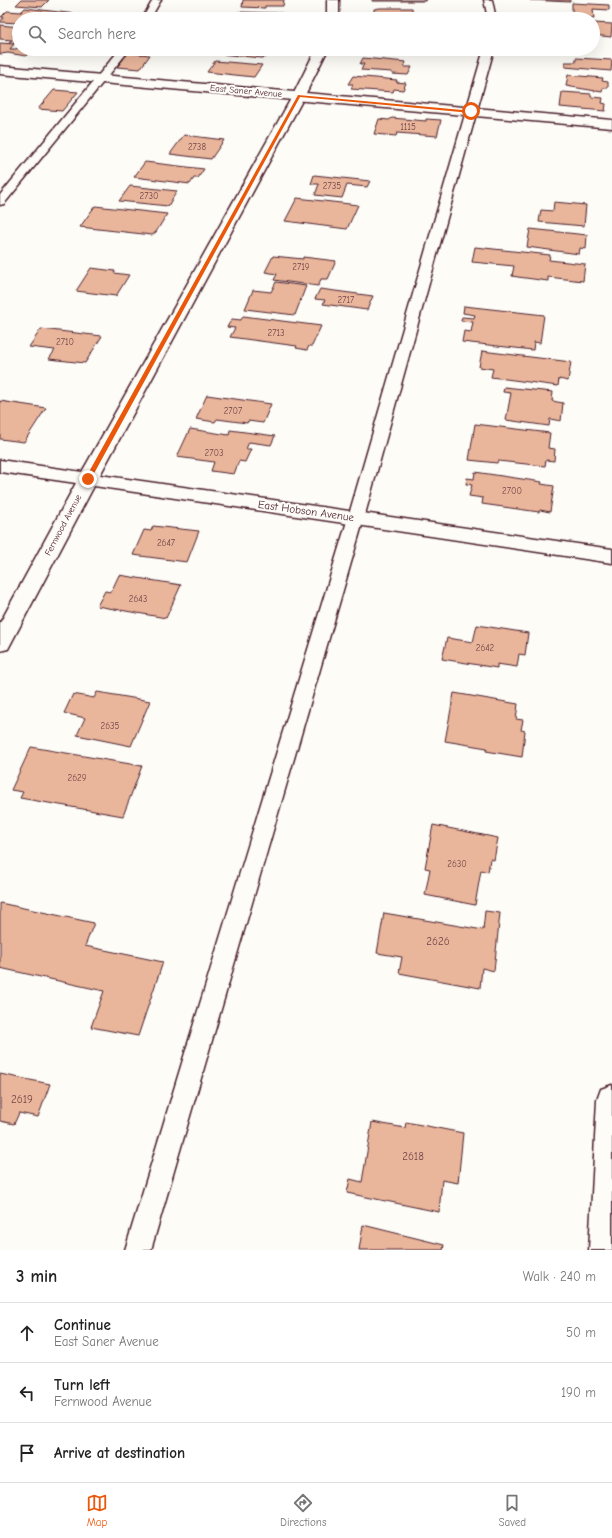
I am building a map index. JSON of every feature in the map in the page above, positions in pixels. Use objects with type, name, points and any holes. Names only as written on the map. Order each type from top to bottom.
[{"type":"street","points":[[332,12],[333,0]]},
{"type":"street","name":"Fernwood Avenue","points":[[0,643],[88,479],[299,96],[319,56]]},
{"type":"street","name":"East Saner Avenue","points":[[0,70],[612,124]]},
{"type":"street","name":"East Hobson Avenue","points":[[0,466],[612,556]]},
{"type":"street","points":[[605,1250],[612,1100]]},
{"type":"lane","points":[[150,12],[157,0]]},
{"type":"lane","points":[[488,0],[491,12]]},
{"type":"lane","points":[[0,202],[119,56]]},
{"type":"lane","points":[[138,1250],[356,518],[487,56]]},
{"type":"building","points":[[21,0],[49,0],[42,7],[16,5]]},
{"type":"building","points":[[243,0],[284,0],[283,6],[265,6],[265,8],[242,7]]},
{"type":"building","points":[[426,0],[426,1],[372,1]]},
{"type":"building","points":[[530,0],[570,0],[570,2]]},
{"type":"building","points":[[572,3],[609,5],[609,10],[593,9],[593,12],[572,12]]},
{"type":"building","points":[[25,8],[59,12],[21,12]]},
{"type":"building","points":[[412,8],[412,12],[374,12],[374,9]]},
{"type":"building","points":[[7,11],[21,12],[12,12],[12,23],[0,22],[4,17],[1,17]]},
{"type":"building","points":[[600,23],[612,24],[611,37],[600,36]]},
{"type":"building","points":[[0,25],[12,26],[12,40],[0,39]]},
{"type":"building","points":[[0,43],[12,44],[10,49],[12,49],[12,54],[0,54]]},
{"type":"building","points":[[126,56],[149,56],[140,69],[117,67]]},
{"type":"building","points":[[241,56],[268,56],[262,58]]},
{"type":"building","points":[[363,58],[406,62],[404,67],[412,67],[408,75],[392,74],[392,72],[361,70],[364,64],[360,64]]},
{"type":"building","points":[[576,58],[612,60],[611,71],[565,67],[565,62],[576,62]]},
{"type":"building","points":[[215,61],[262,65],[254,77],[207,72]]},
{"type":"building","points":[[568,75],[603,78],[602,81],[608,82],[608,88],[603,88],[602,92],[566,86]]},
{"type":"building","points":[[353,76],[397,80],[396,82],[406,83],[403,90],[394,89],[393,92],[351,89],[353,84],[348,84]]},
{"type":"building","points":[[54,90],[78,92],[62,111],[38,109]]},
{"type":"building","points":[[562,92],[591,94],[591,97],[603,98],[602,103],[606,104],[605,111],[560,107]]},
{"type":"building","points":[[392,118],[426,121],[426,119],[441,120],[437,136],[397,133],[396,136],[374,134],[379,119],[389,120]]},
{"type":"building","points":[[184,135],[224,140],[211,159],[170,154]]},
{"type":"building","points":[[145,162],[204,169],[198,178],[194,178],[190,184],[134,177]]},
{"type":"building","points":[[314,175],[370,181],[367,187],[347,185],[342,198],[315,195],[319,184],[311,184]]},
{"type":"building","points":[[130,186],[177,191],[168,206],[119,201]]},
{"type":"building","points":[[297,198],[358,205],[347,229],[285,221]]},
{"type":"building","points":[[554,202],[586,205],[584,226],[539,222],[541,210],[553,211]]},
{"type":"building","points":[[95,206],[167,214],[156,232],[152,235],[80,227]]},
{"type":"building","points":[[530,229],[587,235],[586,249],[580,248],[579,254],[527,247]]},
{"type":"building","points":[[475,247],[550,255],[549,260],[585,264],[583,281],[548,277],[548,281],[512,276],[514,266],[472,262]]},
{"type":"building","points":[[273,256],[303,259],[303,257],[336,261],[328,279],[321,279],[318,286],[274,280],[277,274],[265,272]]},
{"type":"building","points":[[91,268],[115,271],[114,273],[129,275],[116,296],[76,291]]},
{"type":"building","points":[[276,282],[306,286],[295,315],[245,309],[253,290],[271,292]]},
{"type":"building","points":[[320,289],[373,296],[367,310],[323,304],[325,300],[315,299]]},
{"type":"building","points":[[464,306],[544,315],[540,343],[534,342],[533,350],[462,342],[464,331],[471,332],[473,322],[461,321],[462,317],[474,318],[475,315],[463,313]]},
{"type":"building","points":[[243,316],[321,326],[312,346],[309,346],[307,350],[296,348],[297,346],[230,337],[235,328],[227,327],[232,319],[241,320]]},
{"type":"building","points":[[41,329],[102,336],[85,363],[49,359],[55,350],[29,347]]},
{"type":"building","points":[[482,351],[571,362],[568,381],[559,379],[558,386],[491,377],[493,369],[479,367]]},
{"type":"building","points":[[504,387],[553,392],[552,401],[563,403],[561,421],[550,419],[549,426],[506,420],[511,393],[503,392]]},
{"type":"building","points":[[207,395],[271,404],[263,423],[248,421],[247,423],[217,419],[215,422],[196,419]]},
{"type":"building","points":[[0,401],[46,408],[24,442],[0,439]]},
{"type":"building","points":[[475,424],[550,433],[548,448],[555,449],[554,461],[546,460],[545,466],[498,461],[497,463],[469,460]]},
{"type":"building","points":[[190,429],[229,435],[230,430],[275,436],[271,445],[249,442],[246,449],[251,449],[245,462],[239,461],[234,474],[211,471],[214,462],[177,457]]},
{"type":"building","points":[[475,472],[542,482],[541,484],[554,486],[550,512],[540,510],[539,512],[482,504],[483,498],[469,496],[472,485],[466,484],[467,478],[474,479]]},
{"type":"building","points":[[153,526],[199,531],[187,562],[133,555],[144,530],[151,531]]},
{"type":"building","points":[[119,575],[181,585],[166,618],[97,606],[105,591],[111,592]]},
{"type":"building","points":[[477,625],[528,633],[525,655],[519,654],[517,667],[497,664],[497,668],[442,659],[447,638],[473,642]]},
{"type":"building","points":[[97,692],[150,701],[131,746],[77,735],[85,718],[64,713],[73,694],[94,698]]},
{"type":"building","points":[[454,693],[518,704],[516,719],[523,720],[521,730],[525,731],[522,757],[486,751],[487,748],[445,741]]},
{"type":"building","points":[[31,747],[142,766],[123,816],[20,798],[23,792],[11,790]]},
{"type":"building","points":[[433,825],[498,838],[494,860],[490,859],[488,872],[481,870],[475,905],[425,895],[430,869],[425,868]]},
{"type":"building","points":[[0,903],[94,923],[85,946],[163,962],[138,1036],[91,1027],[104,991],[0,968]]},
{"type":"building","points":[[485,911],[500,913],[494,971],[482,968],[480,988],[399,973],[402,957],[377,953],[384,913],[483,930]]},
{"type":"building","points":[[0,1074],[50,1084],[38,1117],[19,1113],[14,1124],[0,1121]]},
{"type":"building","points":[[372,1122],[405,1128],[406,1122],[463,1133],[458,1183],[442,1180],[439,1212],[347,1193],[350,1179],[362,1182]]},
{"type":"building","points":[[363,1225],[444,1245],[443,1250],[359,1250]]},
{"type":"route","points":[[88,479],[299,96],[471,111]]}]
